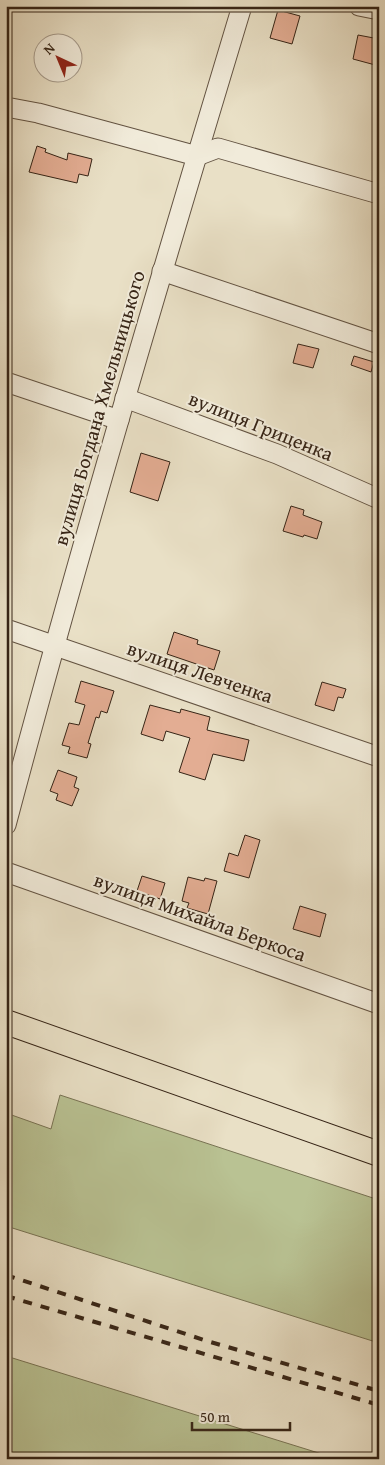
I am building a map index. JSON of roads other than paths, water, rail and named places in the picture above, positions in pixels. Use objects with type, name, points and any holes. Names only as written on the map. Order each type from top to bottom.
[{"type":"main road","points":[[6,1022],[379,1154]]},
{"type":"street","name":"вулиця Богдана Хмельницького","points":[[6,825],[124,398],[242,6]]},
{"type":"street","points":[[359,6],[379,10]]},
{"type":"street","points":[[6,107],[38,113],[197,156],[218,148],[379,194]]},
{"type":"street","points":[[162,271],[379,344]]},
{"type":"street","points":[[6,382],[119,420]]},
{"type":"street","name":"вулиця Гриценка","points":[[124,398],[277,454],[379,499]]},
{"type":"street","name":"вулиця Левченка","points":[[6,629],[379,757]]},
{"type":"street","name":"вулиця Михайла Беркоса","points":[[6,872],[379,1004]]},
{"type":"railway","points":[[6,1275],[207,1341],[379,1391]]},
{"type":"railway","points":[[6,1296],[379,1405]]}]
